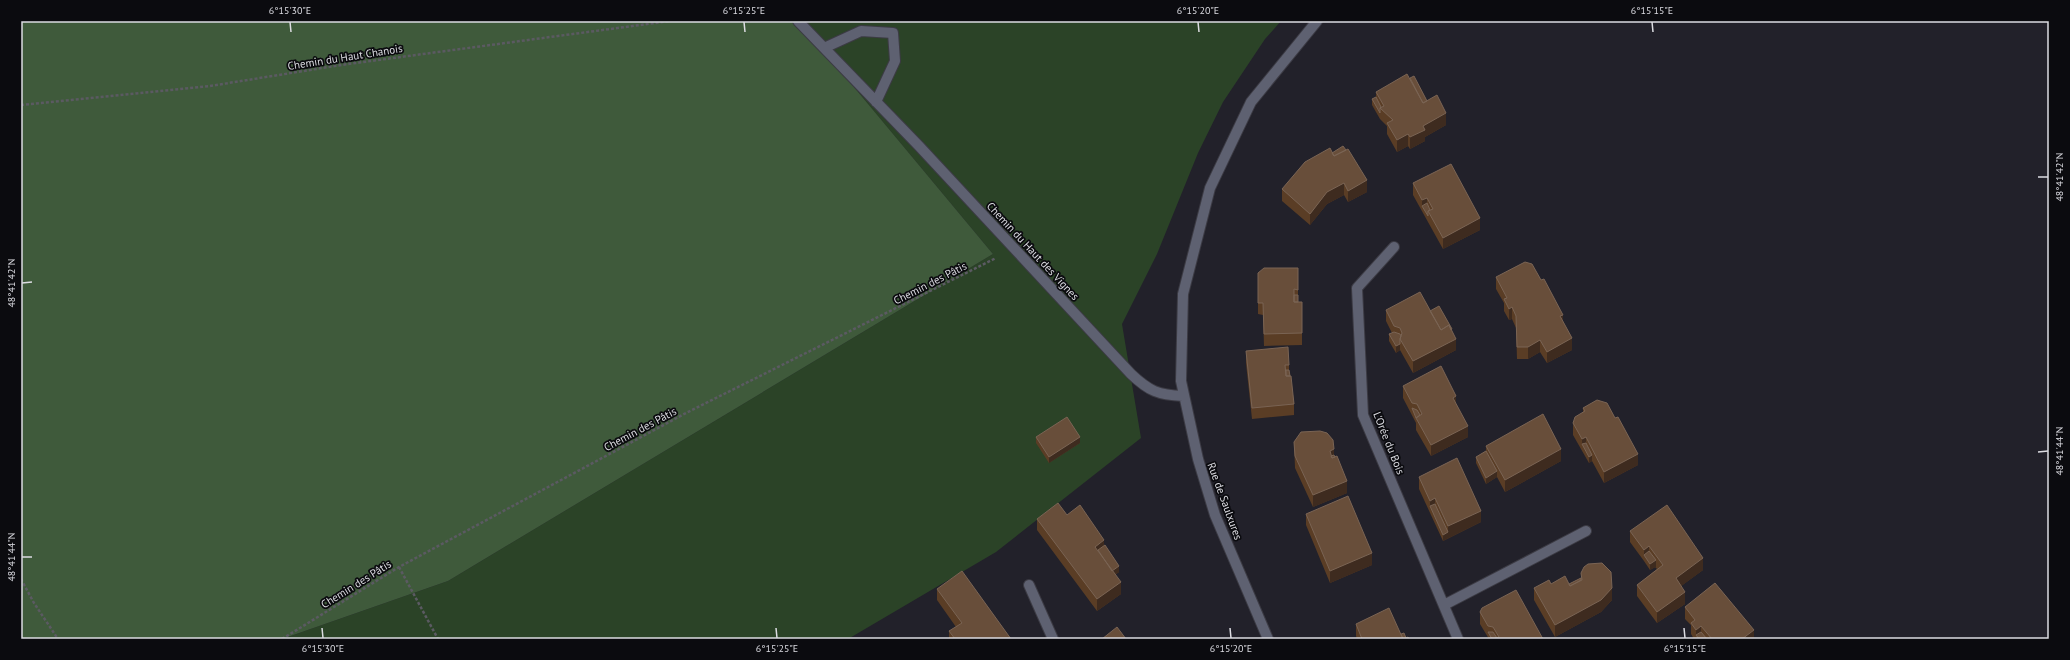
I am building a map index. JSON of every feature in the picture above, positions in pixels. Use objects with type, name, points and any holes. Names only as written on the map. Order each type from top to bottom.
[{"type":"street","name":"Chemin du Haut des Vignes","points":[[798,21],[1146,388],[1164,395],[1183,396]]},
{"type":"street","name":"Rue de Saulxures","points":[[1268,639],[1215,515],[1198,459],[1183,396],[1180,364],[1183,294],[1210,188],[1251,102],[1317,21]]},
{"type":"street","points":[[824,48],[861,30],[894,33],[895,61],[876,102]]},
{"type":"street","name":"L'Orée du Bois","points":[[1394,248],[1357,288],[1363,414],[1458,639]]},
{"type":"street","points":[[1444,605],[1586,531]]},
{"type":"street","points":[[1029,585],[1053,639]]},
{"type":"path","name":"Chemin du Haut Chanois","points":[[21,105],[210,86],[364,61],[670,21]]},
{"type":"path","name":"Chemin des Pâtis","points":[[282,639],[399,567],[686,413],[1015,249]]},
{"type":"path","points":[[399,567],[438,639]]},
{"type":"path","points":[[21,579],[34,603],[58,639]]},
{"type":"green space","points":[[21,21],[799,21],[993,254],[448,581],[282,639],[21,639]]},
{"type":"green space","points":[[799,21],[1281,21],[1265,39],[1223,102],[1198,153],[1157,254],[1122,324],[1141,438],[996,552],[848,639],[282,639],[448,581],[993,254]]},
{"type":"building","points":[[1407,74],[1423,103],[1437,95],[1446,113],[1423,126],[1425,130],[1410,137],[1408,134],[1397,140],[1387,123],[1393,120],[1380,108],[1384,106],[1376,92]]},
{"type":"building","points":[[1414,76],[1427,101],[1423,103],[1410,78]]},
{"type":"building","points":[[1376,97],[1381,107],[1380,113],[1372,99]]},
{"type":"building","points":[[1343,146],[1346,150],[1334,156],[1332,153]]},
{"type":"building","points":[[1330,148],[1334,156],[1348,149],[1367,180],[1348,191],[1344,183],[1327,192],[1310,214],[1282,189],[1305,162]]},
{"type":"building","points":[[1451,164],[1480,218],[1443,238],[1428,211],[1433,209],[1427,198],[1422,200],[1413,183]]},
{"type":"building","points":[[1427,203],[1430,210],[1428,211],[1428,216],[1422,206]]},
{"type":"building","points":[[1525,262],[1532,264],[1541,280],[1544,279],[1563,315],[1560,316],[1572,338],[1547,352],[1540,340],[1528,347],[1517,347],[1516,316],[1512,307],[1509,309],[1504,299],[1507,298],[1496,277]]},
{"type":"building","points":[[1264,268],[1298,268],[1298,290],[1294,289],[1294,302],[1302,302],[1302,333],[1264,334],[1263,303],[1258,303],[1258,273]]},
{"type":"building","points":[[1420,292],[1441,330],[1449,325],[1456,339],[1413,361],[1400,339],[1402,333],[1400,328],[1394,326],[1386,310]]},
{"type":"building","points":[[1294,295],[1298,295],[1298,302],[1294,302]]},
{"type":"building","points":[[1439,306],[1452,329],[1451,330],[1449,325],[1441,330],[1430,311]]},
{"type":"building","points":[[1394,332],[1400,334],[1401,336],[1400,344],[1396,346],[1389,334]]},
{"type":"building","points":[[1288,347],[1289,365],[1285,365],[1286,376],[1291,376],[1294,404],[1252,408],[1246,351]]},
{"type":"building","points":[[1441,366],[1456,396],[1453,398],[1468,426],[1431,445],[1416,418],[1422,414],[1417,404],[1412,403],[1403,386]]},
{"type":"building","points":[[1286,370],[1289,370],[1290,376],[1286,376]]},
{"type":"building","points":[[1597,400],[1607,403],[1615,418],[1618,417],[1638,454],[1604,472],[1586,437],[1582,439],[1573,423],[1575,417],[1585,411],[1583,408]]},
{"type":"building","points":[[1412,408],[1417,410],[1420,415],[1416,418]]},
{"type":"building","points":[[1543,414],[1561,449],[1505,480],[1486,446]]},
{"type":"building","points":[[1067,417],[1080,437],[1049,457],[1036,437]]},
{"type":"building","points":[[1320,431],[1327,433],[1333,440],[1334,449],[1330,451],[1332,458],[1337,456],[1347,481],[1313,495],[1295,456],[1294,442],[1301,432]]},
{"type":"building","points":[[1586,443],[1592,455],[1589,457],[1582,444]]},
{"type":"building","points":[[1486,451],[1497,471],[1486,478],[1476,457]]},
{"type":"building","points":[[1457,458],[1481,511],[1448,526],[1435,498],[1430,501],[1419,477]]},
{"type":"building","points":[[1348,496],[1372,553],[1330,571],[1306,514]]},
{"type":"building","points":[[1058,503],[1067,515],[1080,505],[1104,540],[1095,547],[1121,582],[1097,599],[1037,519]]},
{"type":"building","points":[[1435,504],[1448,532],[1443,535],[1430,506]]},
{"type":"building","points":[[1667,505],[1703,558],[1676,578],[1685,592],[1657,612],[1637,585],[1663,565],[1649,546],[1644,550],[1630,531]]},
{"type":"building","points":[[1105,545],[1119,566],[1112,571],[1098,550]]},
{"type":"building","points":[[1649,551],[1656,560],[1650,564],[1644,555]]},
{"type":"building","points":[[1602,563],[1611,572],[1612,588],[1601,600],[1555,625],[1534,588],[1549,580],[1551,584],[1565,576],[1570,586],[1582,580],[1581,573],[1584,567],[1588,564]]},
{"type":"building","points":[[962,571],[1011,639],[955,639],[949,631],[962,623],[937,589]]},
{"type":"building","points":[[1581,578],[1581,580],[1570,586],[1569,584]]},
{"type":"building","points":[[1715,583],[1754,630],[1742,639],[1712,639],[1701,626],[1696,630],[1691,623],[1695,620],[1685,607]]},
{"type":"building","points":[[1516,590],[1543,639],[1496,639],[1495,638],[1499,637],[1493,627],[1488,626],[1480,612],[1482,608]]},
{"type":"building","points":[[1389,608],[1403,639],[1362,639],[1356,624]]},
{"type":"building","points":[[1117,627],[1126,639],[1102,639]]},
{"type":"building","points":[[1488,632],[1493,632],[1497,638],[1492,639]]},
{"type":"building","points":[[1701,632],[1707,639],[1699,639],[1696,635]]},
{"type":"building","points":[[1404,633],[1406,638],[1403,639],[1401,634]]}]
